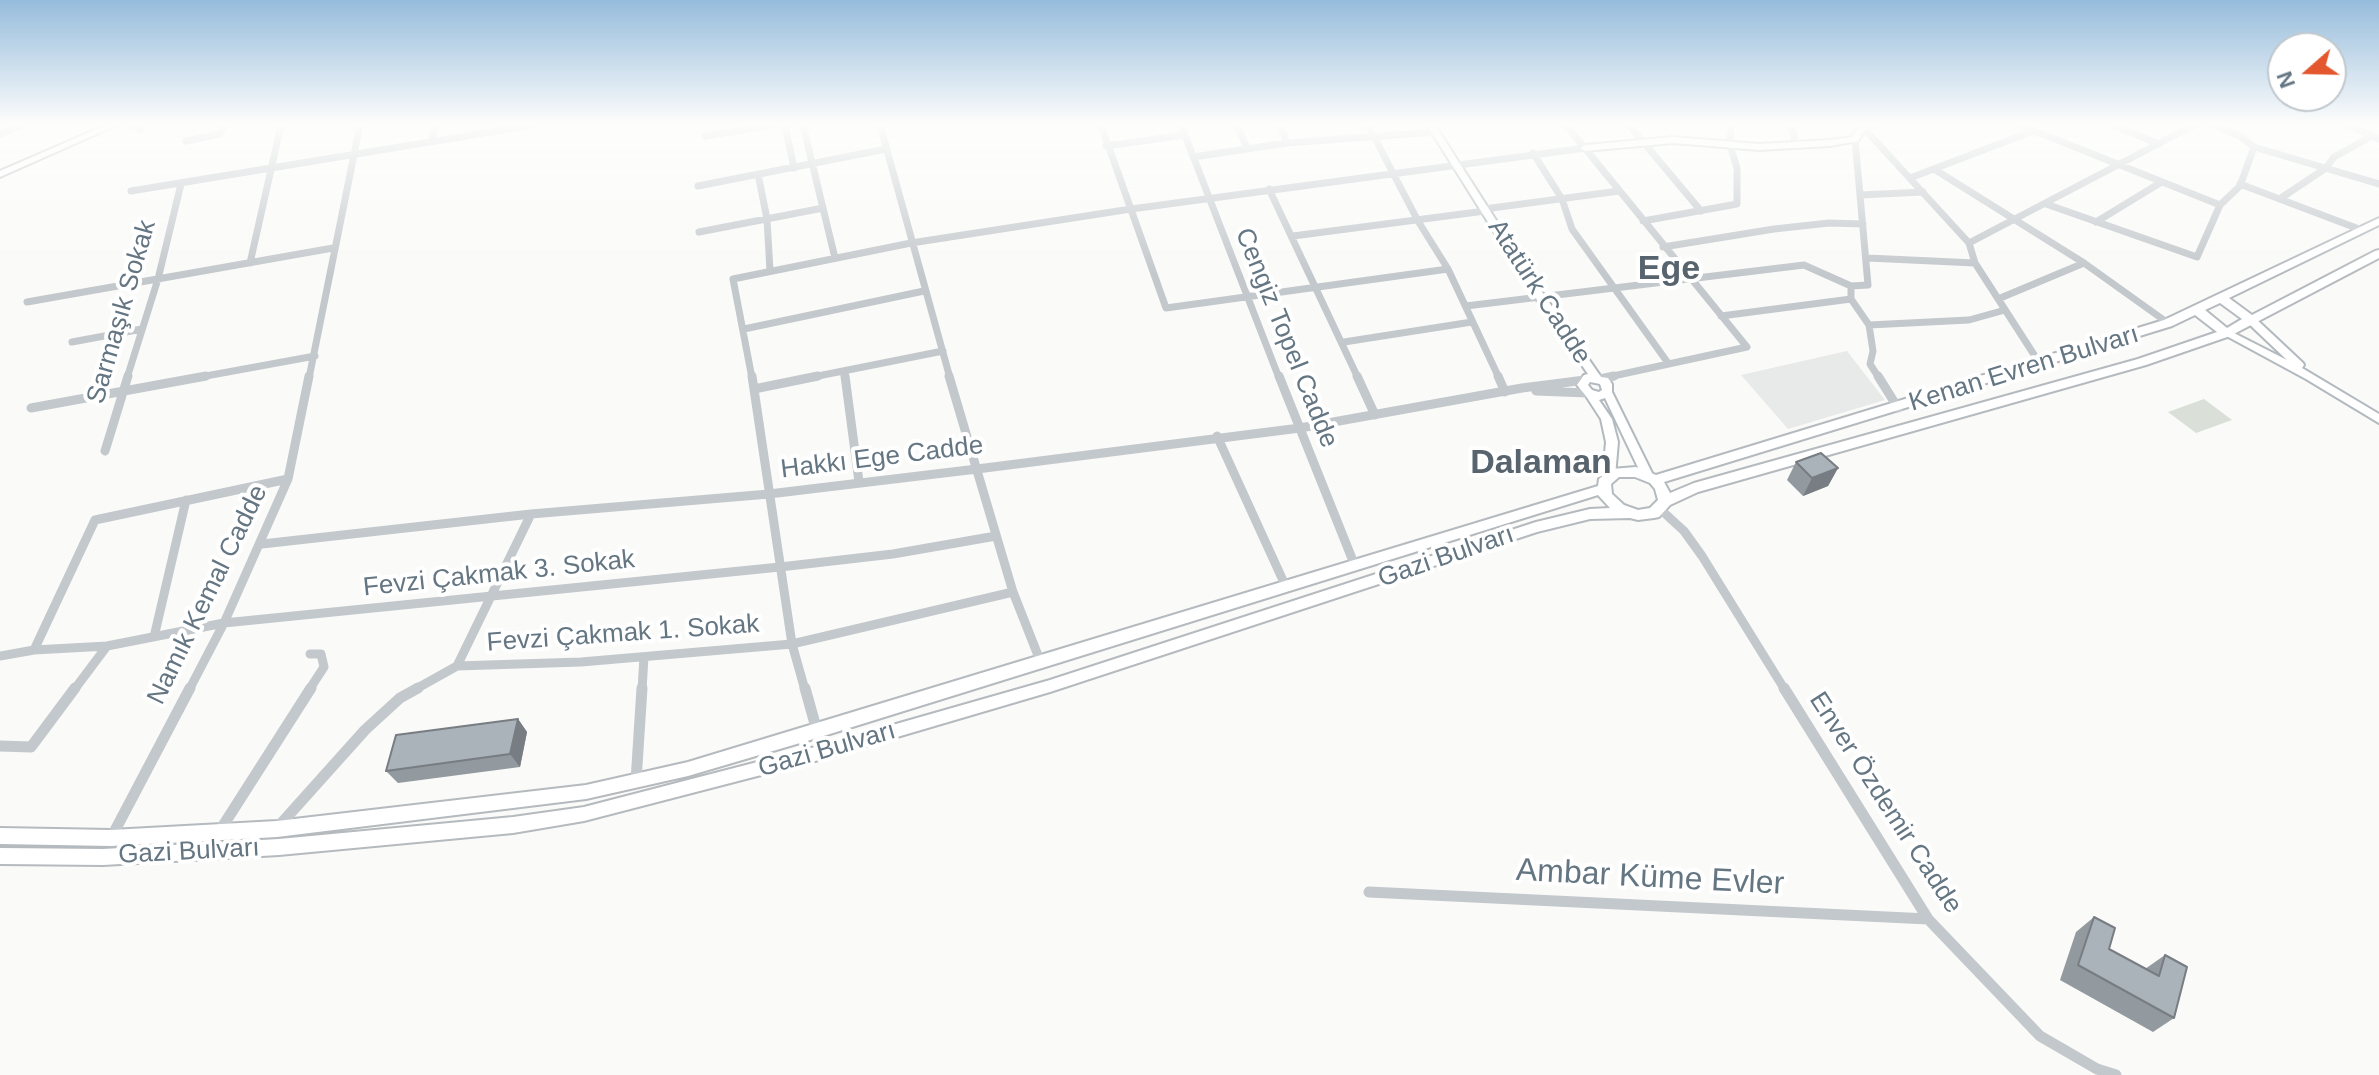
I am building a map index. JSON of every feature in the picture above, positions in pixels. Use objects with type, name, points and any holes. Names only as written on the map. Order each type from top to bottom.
[{"type":"main road","name":"Atatürk Cadde","points":[[1463,175],[1594,379],[1607,384],[1607,392],[1651,478]]},
{"type":"main road","name":"Kenan Evren Bulvarı","points":[[1651,478],[1898,408],[2168,323],[2379,221]]},
{"type":"main road","name":"Kenan Evren Bulvarı","points":[[1663,505],[1694,488],[2142,362],[2226,333],[2379,253]]},
{"type":"main road","points":[[2221,298],[2251,320],[2310,376]]},
{"type":"main road","points":[[2197,310],[2226,333],[2310,376],[2379,419]]},
{"type":"main road","name":"Atatürk Cadde","points":[[1594,379],[1582,388],[1590,394],[1606,419],[1612,442],[1606,482]]},
{"type":"main road","points":[[1590,394],[1607,392]]},
{"type":"main road","points":[[1626,471],[1651,478],[1665,494],[1663,505],[1647,515],[1629,513],[1611,503],[1606,482],[1626,471]]},
{"type":"main road","name":"Gazi Bulvarı","points":[[0,836],[111,838],[277,829],[524,801],[636,781],[817,731],[1041,663],[1355,566],[1606,482]]},
{"type":"main road","name":"Gazi Bulvarı","points":[[0,856],[103,857],[279,847],[513,825],[584,814],[805,757],[1050,686],[1536,527],[1590,514],[1629,513]]},
{"type":"street","points":[[131,191],[233,175]]},
{"type":"street","points":[[250,263],[268,175]]},
{"type":"street","name":"Namık Kemal Cadde","points":[[111,838],[224,623],[262,544],[288,479],[315,356],[348,175]]},
{"type":"street","points":[[698,186],[752,175]]},
{"type":"street","points":[[758,175],[767,219],[770,271]]},
{"type":"street","points":[[815,175],[835,258]]},
{"type":"street","points":[[893,175],[996,536],[1013,592],[1041,663]]},
{"type":"street","points":[[1118,175],[1166,308],[1448,269]]},
{"type":"street","name":"Cengiz Topel Cadde","points":[[1199,175],[1355,566]]},
{"type":"street","points":[[817,731],[792,644],[754,389],[733,279],[911,243],[1374,175]]},
{"type":"street","points":[[1392,175],[1448,269],[1505,392]]},
{"type":"street","points":[[1547,175],[1562,199],[1572,229],[1668,363]]},
{"type":"street","points":[[1606,175],[1721,316],[1851,299]]},
{"type":"street","points":[[1670,175],[1701,211]]},
{"type":"street","points":[[1643,221],[1737,204],[1737,175]]},
{"type":"street","points":[[1466,306],[1804,265],[1851,286],[1868,285],[1858,175]]},
{"type":"street","points":[[1908,175],[1969,243],[1975,263],[2040,364]]},
{"type":"street","points":[[1910,178],[1918,175]]},
{"type":"street","points":[[1944,175],[2018,219],[2168,323]]},
{"type":"street","points":[[1969,243],[2102,175]]},
{"type":"street","points":[[2139,175],[2220,205]]},
{"type":"street","points":[[2046,204],[2197,257],[2220,205],[2240,184],[2243,175]]},
{"type":"street","points":[[2281,198],[2315,175]]},
{"type":"street","points":[[2350,175],[2379,184]]},
{"type":"street","points":[[2096,222],[2160,183]]},
{"type":"street","name":"Sarmaşık Sokak","points":[[105,451],[158,279],[181,184]]},
{"type":"street","points":[[2240,184],[2359,229]]},
{"type":"street","points":[[1269,189],[1344,342],[1375,415]]},
{"type":"street","points":[[1293,236],[1619,191]]},
{"type":"street","points":[[1860,195],[1923,192]]},
{"type":"street","points":[[699,232],[823,208]]},
{"type":"street","points":[[1663,247],[1774,229],[1829,223],[1863,224]]},
{"type":"street","points":[[27,302],[333,248]]},
{"type":"street","points":[[1868,258],[1975,263]]},
{"type":"street","points":[[1998,299],[2084,263]]},
{"type":"street","points":[[1851,286],[1851,299],[1869,325],[1873,351],[1870,364],[1898,408]]},
{"type":"street","points":[[744,329],[924,291]]},
{"type":"street","points":[[1869,325],[1969,320],[2005,310]]},
{"type":"street","name":"Hakkı Ege Cadde","points":[[262,544],[531,514],[769,494],[1300,428],[1594,379],[1747,347],[1721,316]]},
{"type":"street","points":[[1344,342],[1472,322]]},
{"type":"street","points":[[72,342],[142,329]]},
{"type":"street","points":[[754,389],[943,351]]},
{"type":"street","points":[[31,408],[315,356]]},
{"type":"street","points":[[844,371],[859,482]]},
{"type":"street","name":"Hakkı Ege Cadde","points":[[1505,392],[1564,390],[1590,394]]},
{"type":"street","points":[[1217,436],[1286,587]]},
{"type":"street","points":[[34,650],[95,520],[288,479]]},
{"type":"street","points":[[154,637],[186,500]]},
{"type":"street","name":"Enver Özdemir Cadde","points":[[1663,505],[1702,556],[1928,919],[2040,1036],[2097,1069],[2116,1075]]},
{"type":"street","points":[[277,829],[365,730],[400,698],[457,666],[531,514]]},
{"type":"street","name":"Fevzi Çakmak 3. Sokak","points":[[0,656],[34,650],[107,646],[224,623],[780,567],[893,554],[996,536]]},
{"type":"street","name":"Fevzi Çakmak 1. Sokak","points":[[457,666],[644,657],[792,644],[1013,592]]},
{"type":"street","points":[[0,746],[31,747],[107,646]]},
{"type":"street","points":[[219,832],[324,667],[321,654],[310,654]]},
{"type":"street","points":[[636,781],[644,657]]},
{"type":"street","name":"Ambar Küme Evler","points":[[1369,892],[1928,919]]},
{"type":"shaded area","points":[[1847,351],[1885,400],[1788,429],[1741,375]]},
{"type":"shaded area","points":[[2204,399],[2232,420],[2196,433],[2168,412]]},
{"type":"building","points":[[1821,453],[1838,468],[1812,478],[1796,462]]},
{"type":"building","points":[[518,719],[510,754],[386,771],[396,735]]},
{"type":"building","points":[[2094,917],[2115,928],[2109,949],[2159,976],[2165,955],[2187,967],[2174,1018],[2078,965]]},
{"type":"district","name":"Ege","points":[[1669,270]]},
{"type":"district","name":"Dalaman","points":[[1541,464]]}]
